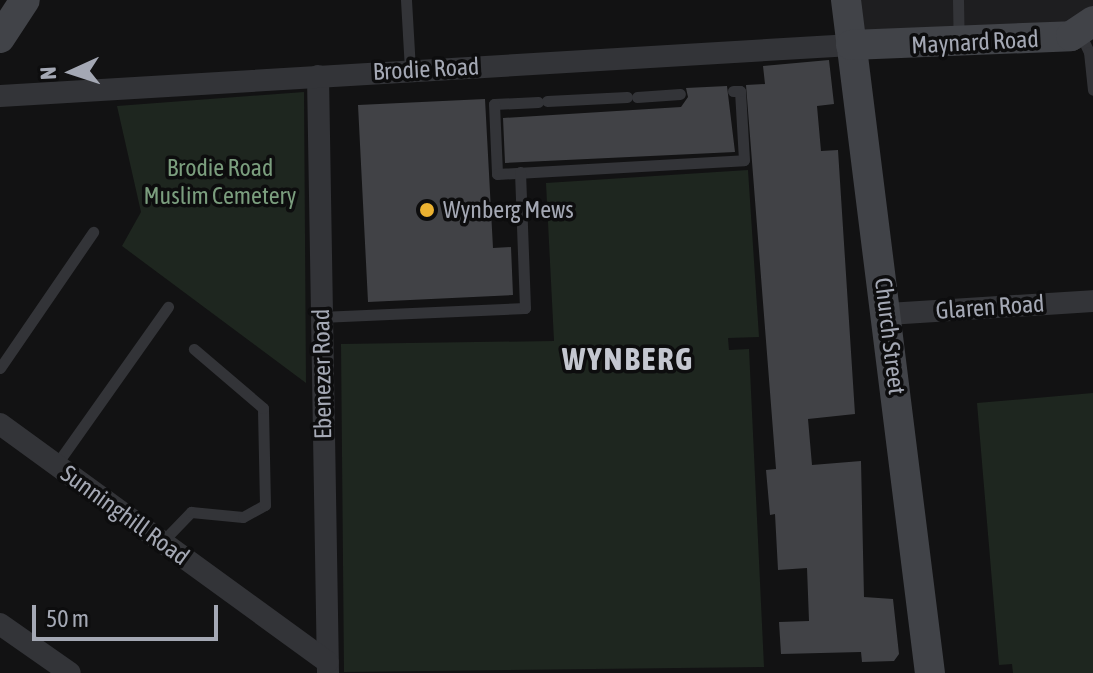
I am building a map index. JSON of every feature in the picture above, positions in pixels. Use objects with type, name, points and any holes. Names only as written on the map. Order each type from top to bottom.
[{"type":"street","points":[[0,38],[25,0]]},
{"type":"street","name":"Church Street","points":[[846,0],[888,314],[930,673]]},
{"type":"street","name":"Maynard Road","points":[[851,45],[959,43],[1087,27]]},
{"type":"street","name":"Brodie Road","points":[[0,96],[319,87],[410,70],[851,45]]},
{"type":"street","name":"Ebenezer Road","points":[[319,87],[320,317],[328,667]]},
{"type":"street","name":"Glaren Road","points":[[888,314],[1093,301]]},
{"type":"street","name":"Sunninghill Road","points":[[0,424],[328,667]]},
{"type":"street","points":[[0,624],[70,673]]},
{"type":"lane","points":[[406,0],[410,70]]},
{"type":"lane","points":[[958,0],[959,43]]},
{"type":"lane","points":[[1087,27],[1093,90]]},
{"type":"lane","points":[[680,94],[494,104],[497,174],[744,160],[740,91],[733,91]]},
{"type":"lane","points":[[320,317],[525,308],[520,172]]},
{"type":"lane","points":[[0,368],[93,232]]},
{"type":"lane","points":[[56,465],[168,307]]},
{"type":"lane","points":[[162,542],[191,512],[243,517],[265,505],[263,408],[194,349]]},
{"type":"shaded area","points":[[846,0],[1093,0],[1093,21],[870,47]]},
{"type":"green space","name":"Brodie Road Muslim Cemetery","points":[[304,92],[306,383],[122,246],[141,212],[117,106]]},
{"type":"green space","points":[[748,170],[759,337],[728,338],[729,350],[749,349],[764,667],[344,672],[341,344],[554,341],[546,183]]},
{"type":"green space","points":[[1093,393],[1093,673],[1013,673],[1012,664],[999,665],[977,403]]},
{"type":"building","points":[[829,60],[834,104],[817,106],[821,151],[838,150],[855,414],[808,419],[812,465],[861,461],[864,597],[893,599],[899,654],[894,661],[862,662],[861,652],[781,654],[779,622],[809,621],[807,568],[778,570],[775,514],[770,515],[766,470],[776,469],[746,85],[765,84],[763,66]]},
{"type":"building","points":[[727,86],[735,152],[505,163],[503,118],[681,107],[688,97],[686,88]]},
{"type":"building","name":"Wynberg Mews","points":[[485,99],[493,248],[511,247],[513,295],[368,302],[358,105]]},
{"type":"place","name":"Wynberg Mews","points":[[427,210]]},
{"type":"district","name":"WYNBERG","points":[[628,359]]}]
